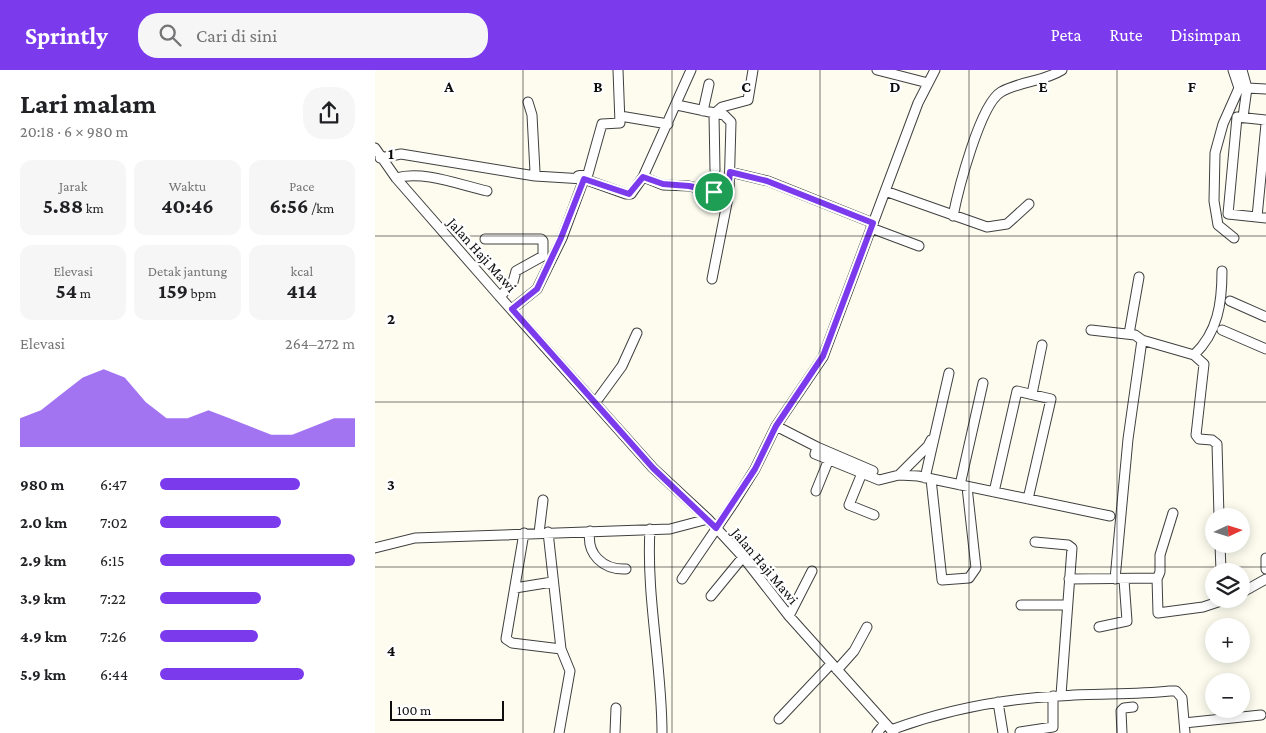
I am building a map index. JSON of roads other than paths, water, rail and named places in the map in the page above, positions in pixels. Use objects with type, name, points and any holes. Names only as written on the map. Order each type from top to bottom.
[{"type":"street","points":[[535,174],[587,175],[601,125],[605,123],[620,124],[618,70]]},
{"type":"street","points":[[377,152],[584,179],[629,194],[643,177],[691,70]]},
{"type":"street","points":[[715,170],[714,114],[722,107],[748,100],[753,70]]},
{"type":"street","points":[[877,70],[897,73],[925,82]]},
{"type":"street","points":[[683,579],[755,469],[776,426],[823,356],[918,103],[928,70]]},
{"type":"street","points":[[925,82],[935,70]]},
{"type":"street","points":[[953,216],[958,191],[982,119],[994,97],[1004,90],[1054,75],[1062,70]]},
{"type":"street","points":[[1233,70],[1239,88],[1218,139],[1213,175],[1218,225],[1234,238]]},
{"type":"street","points":[[1242,70],[1247,88],[1243,118]]},
{"type":"street","points":[[703,111],[709,84]]},
{"type":"street","points":[[1247,88],[1266,89]]},
{"type":"street","points":[[528,102],[532,114],[535,174]]},
{"type":"street","points":[[677,104],[724,115],[731,122],[727,207],[711,279]]},
{"type":"street","points":[[620,116],[668,124]]},
{"type":"street","points":[[1266,120],[1237,117],[1228,214],[1261,218],[1266,124]]},
{"type":"street","name":"Jalan Haji Mawi","points":[[377,152],[396,178],[653,468],[708,519],[743,557],[789,616],[890,729]]},
{"type":"street","points":[[396,178],[407,176],[434,179],[487,192]]},
{"type":"street","points":[[643,177],[663,184],[689,186],[714,192],[717,190],[720,182],[729,176],[767,181],[919,246]]},
{"type":"street","points":[[512,309],[537,289],[561,238],[584,179]]},
{"type":"street","points":[[885,191],[987,227],[998,227],[1007,224],[1029,204]]},
{"type":"street","points":[[485,239],[541,239],[543,241],[543,256],[516,271],[513,282],[501,297]]},
{"type":"street","points":[[1194,355],[1204,346],[1217,320],[1222,297],[1222,271]]},
{"type":"street","points":[[1129,334],[1139,277]]},
{"type":"street","points":[[1230,302],[1266,317]]},
{"type":"street","points":[[1091,330],[1129,334],[1142,340],[1194,355],[1202,361],[1205,367],[1196,435],[1199,439],[1212,440],[1217,444],[1219,508]]},
{"type":"street","points":[[1221,330],[1266,349]]},
{"type":"street","points":[[595,403],[622,366],[637,333]]},
{"type":"street","points":[[1099,627],[1127,621],[1120,579],[1129,435],[1142,340]]},
{"type":"street","points":[[1032,394],[1042,345]]},
{"type":"street","points":[[949,373],[936,429],[928,478],[942,580],[969,578],[976,568],[963,486],[983,383]]},
{"type":"street","points":[[994,492],[1017,391],[1032,394],[1051,399],[1028,499]]},
{"type":"street","points":[[776,426],[817,447],[873,471]]},
{"type":"street","points":[[899,475],[928,446],[936,429]]},
{"type":"street","points":[[817,447],[815,454],[879,480],[899,475],[928,478],[1110,516]]},
{"type":"street","points":[[816,491],[829,459]]},
{"type":"street","points":[[862,473],[849,505],[874,515]]},
{"type":"street","points":[[543,500],[544,533],[561,649],[568,663],[570,678],[564,695],[559,733]]},
{"type":"street","points":[[1173,513],[1160,556],[1160,575],[1157,579],[1158,613],[1205,606]]},
{"type":"street","points":[[375,548],[415,538],[590,530],[670,529],[708,519]]},
{"type":"street","points":[[650,529],[649,578],[661,690],[662,733]]},
{"type":"street","points":[[590,530],[589,544],[601,562],[615,569],[626,569]]},
{"type":"street","points":[[524,534],[507,632],[507,642],[561,649]]},
{"type":"street","points":[[1020,732],[1053,727],[1067,605],[1071,546],[1035,542]]},
{"type":"street","points":[[711,596],[743,557]]},
{"type":"street","points":[[1266,558],[1266,569]]},
{"type":"street","points":[[789,616],[812,571]]},
{"type":"street","points":[[1069,579],[1157,579]]},
{"type":"street","points":[[1250,588],[1266,579]]},
{"type":"street","points":[[515,588],[552,582]]},
{"type":"street","points":[[1021,605],[1067,605]]},
{"type":"street","points":[[779,719],[834,667],[854,651],[867,627]]},
{"type":"street","points":[[877,733],[927,718],[998,702],[1057,696],[1176,691],[1182,698],[1185,733]]},
{"type":"street","points":[[998,702],[1003,733]]},
{"type":"street","points":[[1122,733],[1121,711],[1124,708],[1133,706]]},
{"type":"street","points":[[615,733],[616,708]]},
{"type":"street","points":[[1184,723],[1261,715]]}]
